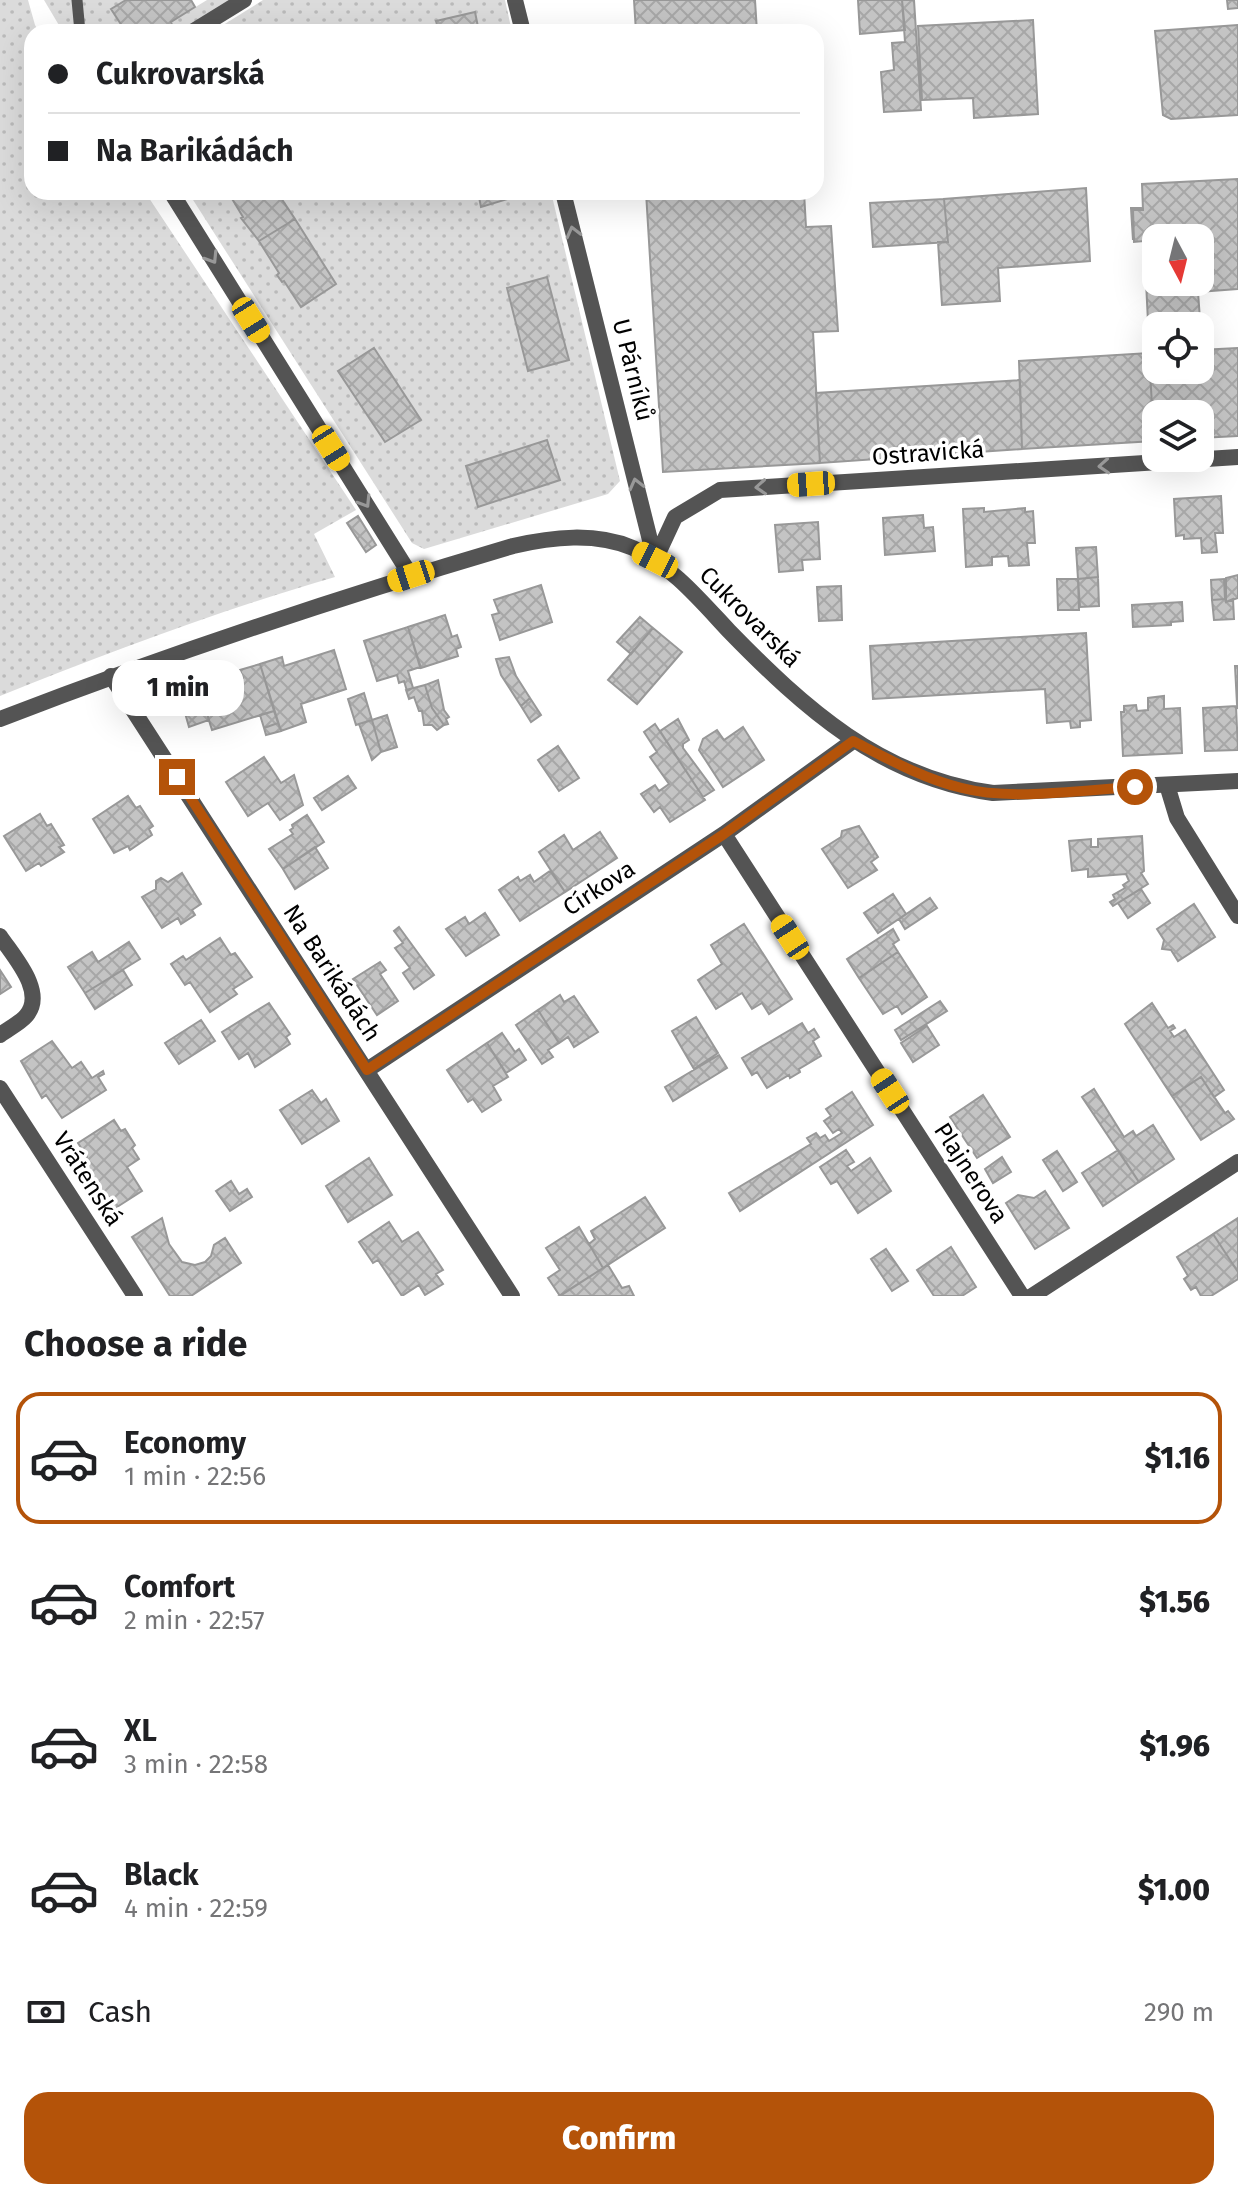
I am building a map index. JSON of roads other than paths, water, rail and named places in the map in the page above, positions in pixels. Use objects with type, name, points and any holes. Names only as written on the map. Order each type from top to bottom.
[{"type":"street","points":[[205,24],[244,0]]},
{"type":"street","points":[[515,0],[521,24]]},
{"type":"street","points":[[176,200],[411,576]]},
{"type":"street","name":"U Párníků","points":[[565,200],[655,560]]},
{"type":"street","name":"Ostravická","points":[[655,560],[675,517],[720,490],[1238,457]]},
{"type":"street","name":"Cukrovarská","points":[[0,719],[111,676],[411,576],[513,546],[569,537],[599,539],[630,547],[655,560],[679,579],[786,688],[853,741],[928,777],[963,789],[993,793],[1238,781]]},
{"type":"street","name":"Na Barikádách","points":[[111,676],[512,1296]]},
{"type":"street","name":"Církova","points":[[367,1070],[724,834],[853,741]]},
{"type":"street","points":[[1167,785],[1177,818],[1238,916]]},
{"type":"street","name":"Plajnerova","points":[[724,834],[1022,1296]]},
{"type":"street","points":[[0,936],[30,984],[33,999],[27,1015],[0,1035]]},
{"type":"street","name":"Vrátenská","points":[[0,1088],[135,1296]]},
{"type":"street","points":[[1032,1296],[1238,1162]]},
{"type":"lane","points":[[77,0],[79,24]]}]
